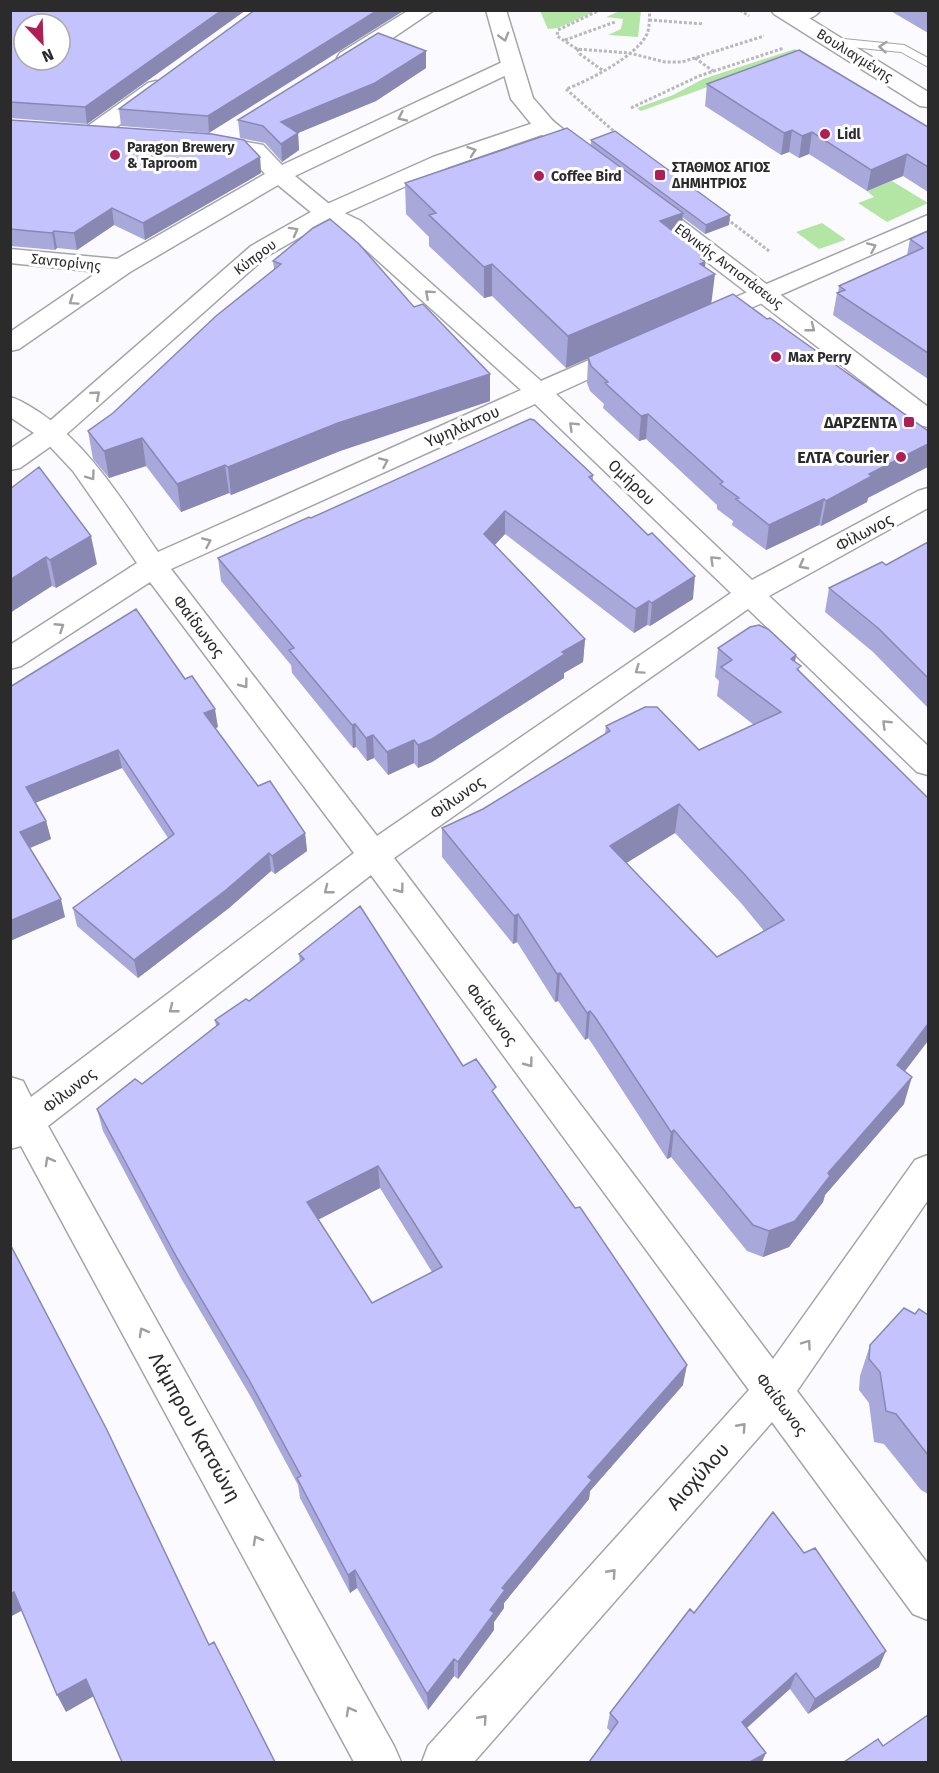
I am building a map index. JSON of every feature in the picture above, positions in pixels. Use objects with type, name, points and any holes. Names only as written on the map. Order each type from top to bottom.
[{"type":"street","points":[[334,67],[424,10]]},
{"type":"street","name":"Εθνικής Αντιστάσεως","points":[[496,10],[522,99],[544,126],[928,418]]},
{"type":"street","name":"Βουλιαγμένης","points":[[795,13],[834,42],[928,101]]},
{"type":"street","points":[[10,344],[121,267],[279,175],[511,64]]},
{"type":"street","points":[[93,133],[169,78]]},
{"type":"street","name":"Ομήρου","points":[[244,123],[203,141],[255,150],[279,175],[326,213],[353,225],[538,392],[928,764]]},
{"type":"street","name":"Κύπρου","points":[[10,462],[52,433],[259,251],[326,213],[441,162],[544,126]]},
{"type":"street","points":[[69,131],[126,135]]},
{"type":"street","points":[[679,330],[928,222]]},
{"type":"street","name":"Σαντορίνης","points":[[10,256],[121,267]]},
{"type":"street","name":"Υψηλάντου","points":[[10,659],[153,566],[646,345]]},
{"type":"street","name":"Φαίδωνος","points":[[10,405],[52,433],[83,465],[153,566],[374,855],[928,1599]]},
{"type":"street","name":"Φίλωνος","points":[[16,1116],[374,855],[749,594],[928,497]]},
{"type":"street","name":"Λάμπρου Κατσώνη","points":[[16,1116],[378,1762]]},
{"type":"street","name":"Αισχύλου","points":[[444,1762],[773,1392],[928,1171]]},
{"type":"lane","points":[[834,42],[904,49],[928,63]]},
{"type":"path","points":[[600,10],[558,30],[557,36],[602,70]]},
{"type":"path","points":[[619,136],[566,89],[590,80],[602,70],[621,62],[647,34],[650,10]]},
{"type":"path","points":[[649,20],[704,24]]},
{"type":"path","points":[[564,41],[615,21]]},
{"type":"path","points":[[577,49],[629,53],[664,62],[682,62],[766,35]]},
{"type":"path","points":[[632,108],[714,71],[790,46]]},
{"type":"path","points":[[695,58],[714,71]]},
{"type":"path","points":[[719,213],[774,255]]},
{"type":"green space","points":[[622,10],[641,11],[638,37],[608,35],[621,29],[623,19],[606,17]]},
{"type":"green space","points":[[540,11],[596,11],[558,28],[548,29]]},
{"type":"green space","points":[[795,49],[802,53],[641,111],[637,108],[673,95],[703,79]]},
{"type":"green space","points":[[892,181],[928,203],[887,222],[858,203],[874,197],[867,191]]},
{"type":"green space","points":[[822,223],[845,240],[819,249],[796,232]]},
{"type":"building","points":[[10,10],[222,10],[85,107],[10,102]]},
{"type":"building","points":[[255,10],[378,10],[208,116],[119,109]]},
{"type":"building","points":[[378,33],[426,51],[375,83],[281,122],[298,133],[281,144],[263,126],[238,120]]},
{"type":"building","name":"Lidl","points":[[799,50],[928,127],[928,167],[907,154],[871,170],[812,132],[802,136],[792,130],[784,133],[707,84]]},
{"type":"building","points":[[10,120],[212,134],[244,140],[260,157],[143,223],[112,208],[74,233],[10,229]]},
{"type":"building","points":[[567,128],[683,213],[660,221],[706,257],[701,259],[705,262],[700,264],[715,274],[568,336],[492,264],[484,267],[429,215],[436,213],[405,183]]},
{"type":"building","points":[[615,131],[730,215],[706,225],[591,140]]},
{"type":"building","points":[[330,219],[359,244],[414,307],[423,304],[490,374],[338,423],[228,467],[225,465],[177,484],[142,438],[104,451],[88,431],[113,413],[216,316],[281,264],[273,261],[313,228]]},
{"type":"building","points":[[928,231],[928,353],[837,293],[845,290],[839,286],[923,248],[910,239]]},
{"type":"building","points":[[733,294],[928,431],[928,444],[869,474],[872,476],[826,501],[824,499],[769,525],[736,499],[739,498],[720,484],[723,482],[648,414],[641,416],[605,383],[608,382],[591,366],[588,357]]},
{"type":"building","points":[[530,419],[534,420],[593,475],[589,477],[648,535],[652,533],[695,576],[652,603],[649,601],[636,609],[505,511],[484,534],[585,639],[432,739],[418,745],[414,740],[387,752],[373,735],[366,738],[355,724],[352,725],[289,650],[294,648],[218,558]]},
{"type":"building","points":[[39,467],[91,536],[50,560],[46,557],[10,580],[10,489]]},
{"type":"building","points":[[928,542],[928,678],[878,628],[829,588],[882,562],[886,565]]},
{"type":"building","points":[[136,609],[185,679],[192,676],[215,709],[204,713],[258,786],[270,781],[305,833],[272,856],[269,853],[226,890],[134,960],[73,908],[174,834],[118,750],[26,787],[46,821],[20,832],[61,899],[10,921],[10,687]]},
{"type":"building","points":[[759,625],[768,629],[796,655],[791,659],[801,666],[797,669],[928,798],[928,1024],[897,1065],[912,1077],[828,1173],[830,1176],[795,1221],[769,1231],[753,1225],[674,1130],[671,1132],[595,1017],[590,1011],[587,1013],[560,973],[557,974],[518,914],[514,916],[442,828],[483,809],[610,731],[606,726],[645,707],[657,707],[699,750],[781,712],[721,667],[732,660],[718,648],[750,627]],"holes":[[[679,804],[784,920],[717,957],[610,846]]]},
{"type":"building","points":[[360,906],[463,1066],[476,1059],[496,1087],[492,1091],[575,1208],[580,1207],[687,1365],[588,1477],[592,1480],[502,1588],[505,1590],[490,1610],[494,1613],[458,1662],[454,1659],[427,1694],[355,1570],[348,1575],[297,1478],[301,1476],[248,1378],[177,1258],[97,1109],[135,1079],[142,1084],[219,1024],[215,1020],[246,999],[249,1001],[304,959],[299,954]],"holes":[[[378,1166],[442,1267],[372,1303],[307,1202]]]},
{"type":"building","points":[[10,1244],[107,1430],[209,1645],[214,1642],[275,1762],[122,1762],[86,1679],[57,1695],[14,1592],[10,1594]]},
{"type":"building","points":[[904,1308],[915,1314],[919,1309],[928,1315],[928,1455],[896,1414],[886,1411],[880,1372],[869,1359],[870,1345]]},
{"type":"building","points":[[773,1512],[804,1553],[815,1548],[886,1651],[815,1699],[796,1673],[742,1722],[766,1753],[750,1762],[589,1762],[618,1722],[610,1713],[690,1609],[694,1613]]},
{"type":"building","points":[[928,1715],[928,1762],[844,1762],[878,1739],[883,1746]]},
{"type":"place","name":"Lidl","points":[[825,134]]},
{"type":"place","name":"Paragon Brewery & Taproom","points":[[115,155]]},
{"type":"place","name":"ΣΤΑΘΜΟΣ ΑΓΙΟΣ ΔΗΜΗΤΡΙΟΣ","points":[[660,175]]},
{"type":"place","name":"Coffee Bird","points":[[539,176]]},
{"type":"place","name":"Max Perry","points":[[776,357]]},
{"type":"place","name":"ΔΑΡΖΕΝΤΑ","points":[[909,422]]},
{"type":"place","name":"ΕΛΤΑ Courier","points":[[901,457]]}]
